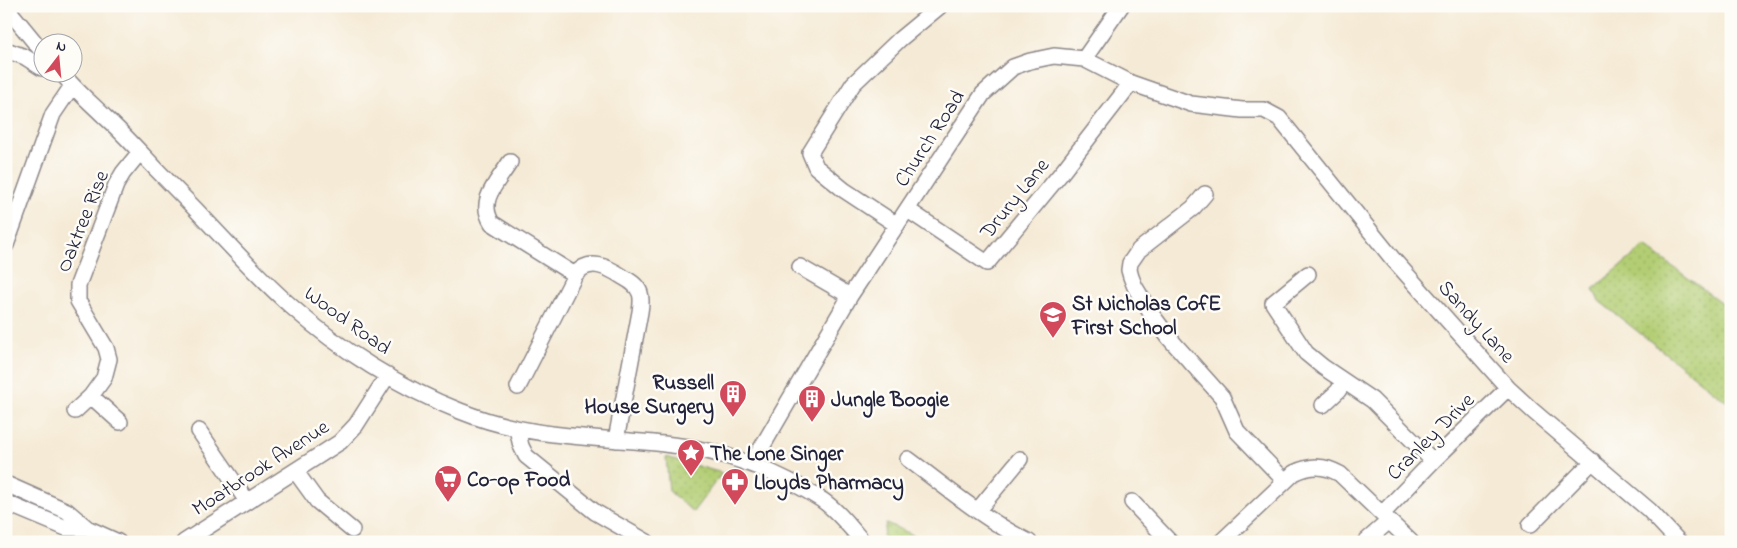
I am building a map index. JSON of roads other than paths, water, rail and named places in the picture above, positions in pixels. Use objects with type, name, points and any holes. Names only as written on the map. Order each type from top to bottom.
[{"type":"street","points":[[897,225],[844,190],[816,167],[810,153],[853,84],[900,39],[940,6]]},
{"type":"street","points":[[1084,59],[1121,6]]},
{"type":"street","points":[[6,7],[32,39]]},
{"type":"street","points":[[6,50],[32,61]]},
{"type":"street","name":"Church Road","points":[[752,464],[850,296],[908,210],[982,94],[1013,67],[1054,56],[1084,59],[1131,83],[1191,104],[1242,110],[1264,110]]},
{"type":"street","points":[[6,245],[53,114],[72,86],[66,82]]},
{"type":"street","name":"Wood Road","points":[[69,82],[140,152],[273,290],[340,344],[388,375],[452,408],[477,418],[517,428],[547,435],[690,447],[752,464],[824,501],[842,517],[863,542]]},
{"type":"street","name":"Drury Lane","points":[[908,210],[987,263],[1063,171],[1131,83]]},
{"type":"street","name":"Sandy Lane","points":[[1264,110],[1279,118],[1392,258],[1508,388],[1649,510],[1679,542]]},
{"type":"street","name":"Oaktree Rise","points":[[75,411],[91,396],[104,378],[109,359],[106,348],[78,301],[78,285],[116,185],[140,152]]},
{"type":"street","points":[[510,162],[490,194],[487,201],[487,215],[499,229],[575,275]]},
{"type":"street","points":[[1205,194],[1193,208],[1139,250],[1130,263],[1129,270],[1135,287],[1152,315],[1170,339],[1222,397],[1236,432],[1285,481]]},
{"type":"street","points":[[518,387],[578,270],[592,265],[609,267],[636,286],[642,300],[616,440]]},
{"type":"street","points":[[800,267],[850,296]]},
{"type":"street","points":[[1308,274],[1273,303],[1306,353],[1344,382],[1372,400],[1433,461]]},
{"type":"street","name":"Moatbrook Avenue","points":[[184,542],[296,472],[340,442],[348,435],[364,413],[388,375]]},
{"type":"street","points":[[1323,405],[1344,382]]},
{"type":"street","name":"Cranley Drive","points":[[1365,542],[1433,461],[1508,388]]},
{"type":"street","points":[[91,396],[120,422]]},
{"type":"street","points":[[517,428],[521,446],[526,456],[595,512],[647,542]]},
{"type":"street","points":[[199,431],[247,501]]},
{"type":"street","points":[[908,459],[978,510],[1006,536],[1029,542]]},
{"type":"street","points":[[978,510],[1020,459]]},
{"type":"street","points":[[1530,525],[1593,461]]},
{"type":"street","points":[[1220,542],[1294,473],[1319,466],[1330,468],[1345,478],[1411,542]]},
{"type":"street","points":[[296,472],[317,501],[352,530]]},
{"type":"street","points":[[6,484],[67,511],[86,528],[118,542]]},
{"type":"street","points":[[1132,502],[1170,542]]},
{"type":"street","points":[[6,503],[66,528],[86,528]]},
{"type":"place","name":"St Nicholas CofE First School","points":[[1053,339]]},
{"type":"place","name":"Russell House Surgery","points":[[733,418]]},
{"type":"place","name":"Jungle Boogie","points":[[812,423]]},
{"type":"place","name":"The Lone Singer","points":[[691,477]]},
{"type":"place","name":"Co-op Food","points":[[448,503]]},
{"type":"place","name":"Lloyds Pharmacy","points":[[735,506]]}]
